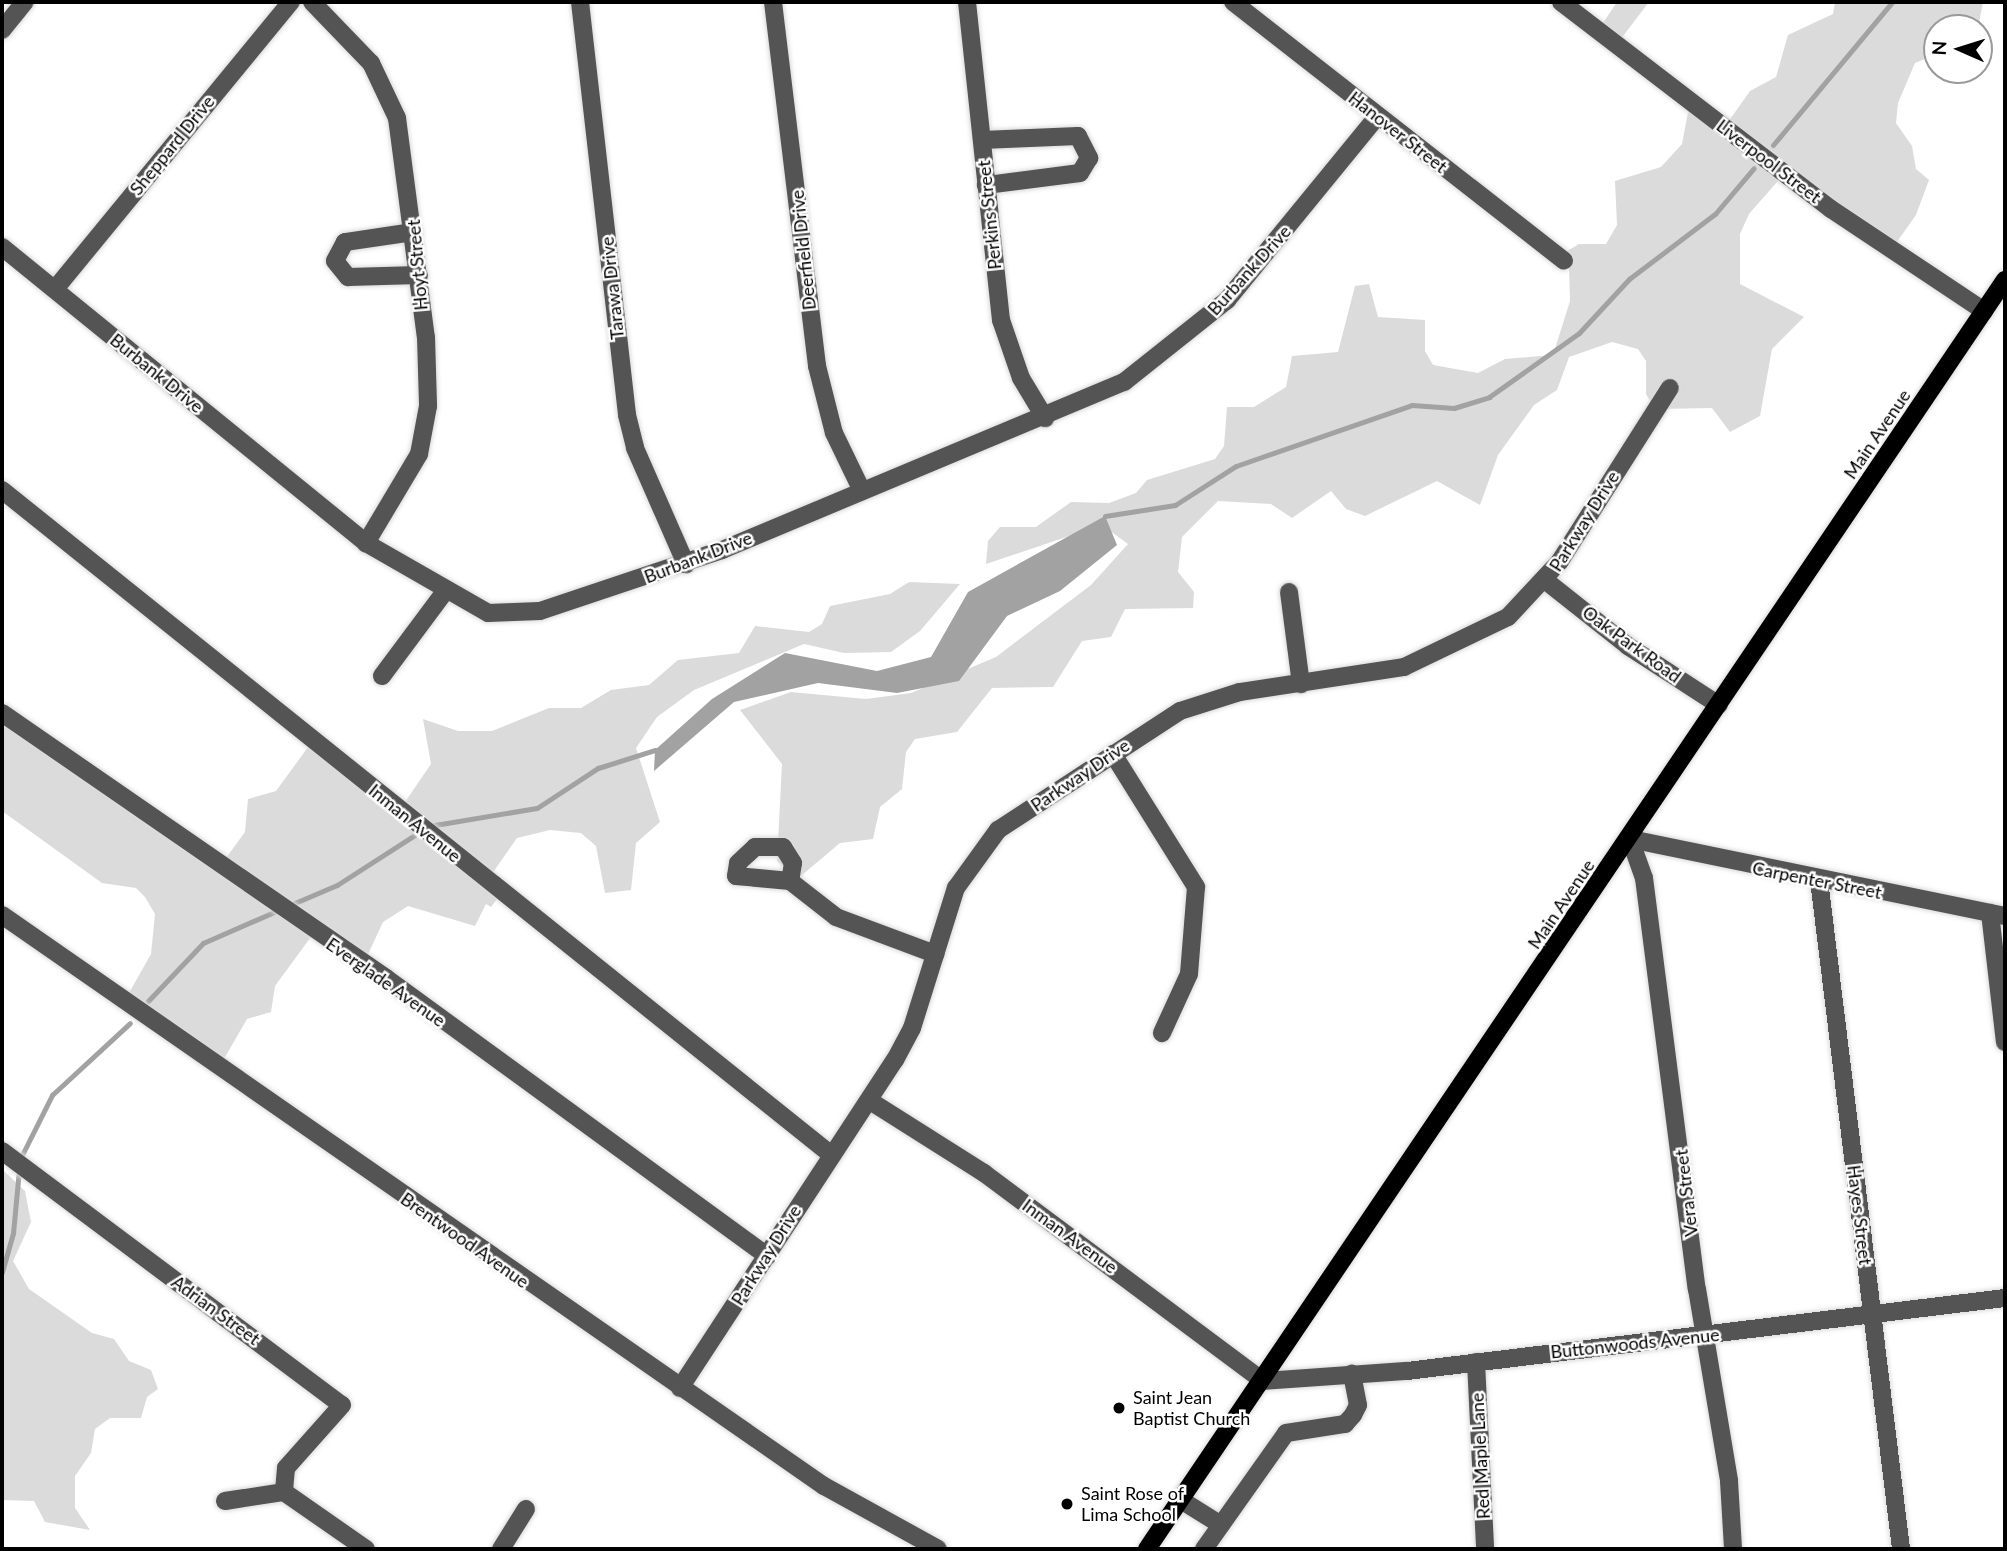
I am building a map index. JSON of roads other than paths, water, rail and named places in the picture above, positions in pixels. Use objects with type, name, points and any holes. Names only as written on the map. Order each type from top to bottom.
[{"type":"main road","name":"Main Avenue","points":[[1147,1549],[1264,1381],[2005,280]]},
{"type":"street","points":[[2,30],[25,2]]},
{"type":"street","name":"Sheppard Drive","points":[[55,289],[291,2]]},
{"type":"street","name":"Hoyt Street","points":[[312,2],[354,39],[381,81],[401,130],[429,372],[425,427],[414,466],[366,543]]},
{"type":"street","name":"Tarawa Drive","points":[[580,2],[627,415],[635,448],[687,564]]},
{"type":"street","name":"Deerfield Drive","points":[[773,2],[819,375],[834,433],[862,491]]},
{"type":"street","name":"Perkins Street","points":[[967,2],[986,186],[1006,341],[1045,418]]},
{"type":"street","name":"Hanover Street","points":[[1233,2],[1564,261]]},
{"type":"street","name":"Liverpool Street","points":[[1560,2],[1831,209],[1984,311]]},
{"type":"street","name":"Burbank Drive","points":[[2,247],[366,543],[488,613],[540,611],[687,564],[1045,418],[1124,382],[1200,325],[1377,117]]},
{"type":"street","points":[[982,140],[1079,136],[1089,158],[1080,173],[986,186]]},
{"type":"street","points":[[413,232],[345,242],[335,261],[348,277],[419,275]]},
{"type":"street","name":"Parkway Drive","points":[[680,1388],[829,1153],[870,1101],[912,1028],[956,888],[982,848],[998,830],[1180,711],[1240,692],[1404,667],[1452,649],[1508,617],[1546,581],[1670,388]]},
{"type":"street","name":"Inman Avenue","points":[[2,490],[829,1153]]},
{"type":"street","name":"Oak Park Road","points":[[1546,581],[1628,646],[1720,705]]},
{"type":"street","points":[[382,676],[446,590]]},
{"type":"street","points":[[1289,593],[1301,684]]},
{"type":"street","name":"Everglade Avenue","points":[[2,713],[386,978],[766,1255]]},
{"type":"street","points":[[1113,754],[1196,887],[1189,974],[1162,1033]]},
{"type":"street","name":"Carpenter Street","points":[[1630,839],[1998,915]]},
{"type":"street","name":"Vera Street","points":[[1630,839],[1644,878],[1704,1336],[1729,1481],[1733,1549]]},
{"type":"street","name":"Hayes Street","points":[[1819,880],[1900,1549]]},
{"type":"street","points":[[790,881],[852,927],[935,954]]},
{"type":"street","name":"Brentwood Avenue","points":[[2,915],[680,1388],[862,1510],[938,1549]]},
{"type":"street","points":[[1998,915],[2005,1042]]},
{"type":"street","name":"Inman Avenue","points":[[870,1101],[984,1173],[1264,1381]]},
{"type":"street","name":"Adrian Street","points":[[2,1151],[342,1405],[286,1468],[284,1492]]},
{"type":"street","name":"Buttonwoods Avenue","points":[[1264,1381],[1475,1362],[2005,1298]]},
{"type":"street","name":"Red Maple Lane","points":[[1475,1362],[1485,1549]]},
{"type":"street","points":[[1204,1549],[1286,1433],[1345,1424],[1353,1415],[1358,1405],[1352,1374]]},
{"type":"street","points":[[225,1501],[284,1492],[366,1549]]},
{"type":"street","points":[[1181,1500],[1221,1525]]},
{"type":"street","points":[[501,1549],[526,1509]]},
{"type":"waterway","points":[[1773,145],[1892,2]]},
{"type":"waterway","points":[[1105,516],[1175,505],[1236,466],[1412,405],[1454,408],[1489,397],[1579,333],[1629,279],[1715,214],[1754,168]]},
{"type":"waterway","points":[[429,826],[537,808],[598,768],[655,750]]},
{"type":"waterway","points":[[290,905],[337,885],[421,831]]},
{"type":"waterway","points":[[148,1001],[203,943],[281,909]]},
{"type":"waterway","points":[[20,1159],[52,1095],[130,1023]]},
{"type":"waterway","points":[[2,1272],[13,1233],[19,1169]]},
{"type":"place","name":"Saint Jean Baptist Church","points":[[1119,1408]]},
{"type":"place","name":"Saint Rose of Lima School","points":[[1067,1504]]}]
